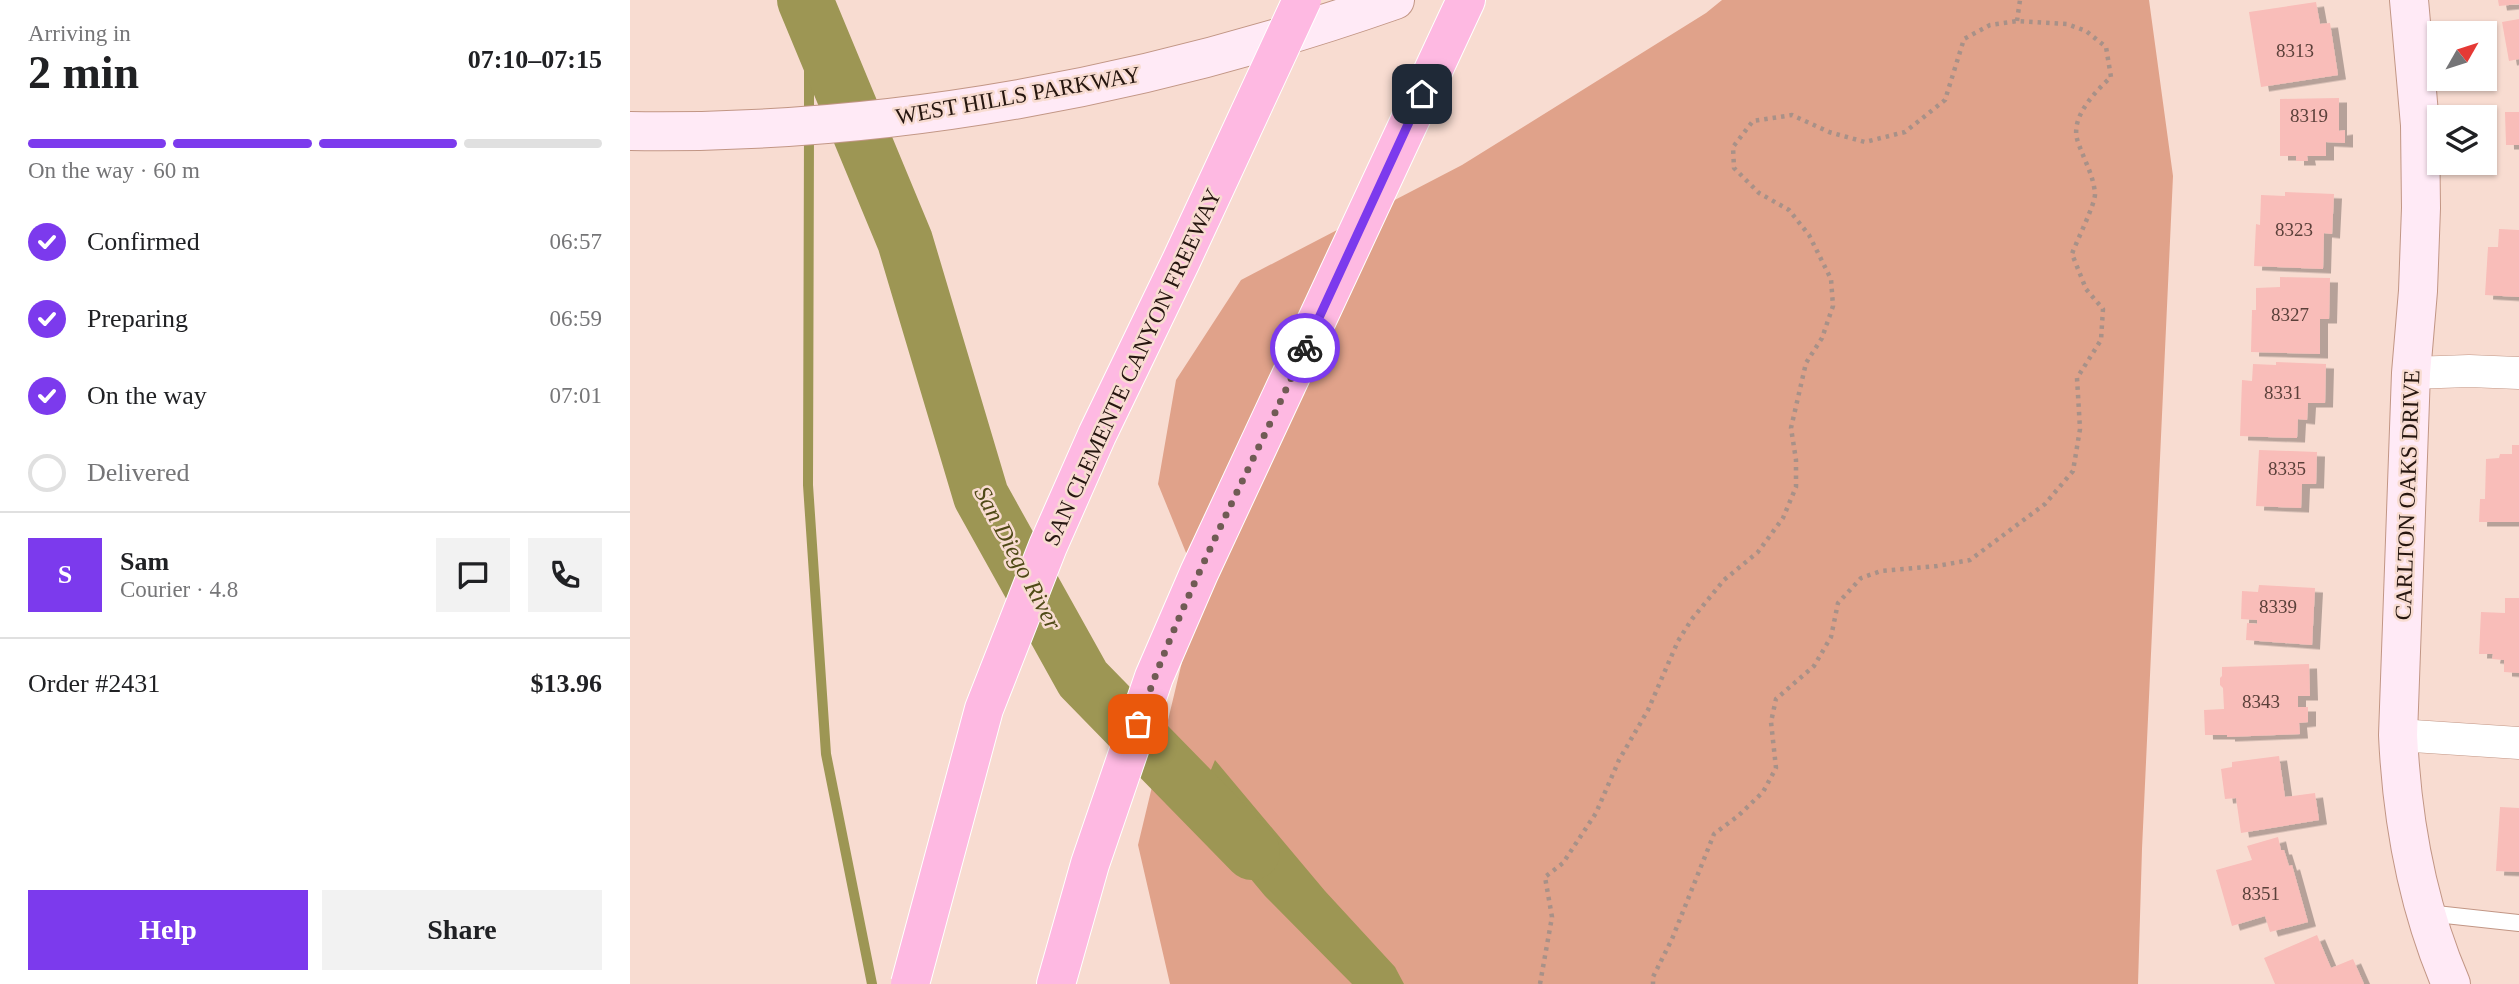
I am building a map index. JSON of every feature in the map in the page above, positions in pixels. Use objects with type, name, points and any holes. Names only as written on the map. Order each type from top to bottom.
[{"type":"highway","name":"SAN CLEMENTE CANYON FREEWAY","points":[[910,984],[984,709],[1048,546],[1097,435],[1302,0]]},
{"type":"highway","points":[[1056,984],[1090,864],[1154,677],[1199,573],[1466,0]]},
{"type":"main road","name":"WEST HILLS PARKWAY","points":[[630,131],[803,126],[973,107],[1158,71],[1395,0]]},
{"type":"main road","name":"CARLTON OAKS DRIVE","points":[[2409,0],[2420,125],[2421,208],[2411,373],[2398,735],[2406,825],[2425,912],[2451,984]]},
{"type":"street","points":[[2411,373],[2519,373]]},
{"type":"street","points":[[2398,735],[2519,743]]},
{"type":"lane","points":[[2425,912],[2519,923]]},
{"type":"path","points":[[2017,21],[2020,0]]},
{"type":"path","points":[[1540,984],[1552,917],[1545,877],[1563,863],[1597,813],[1619,760],[1648,710],[1678,641],[1692,619],[1724,580],[1758,552],[1783,518],[1796,487],[1796,460],[1791,428],[1806,363],[1822,338],[1833,306],[1831,279],[1809,235],[1789,210],[1759,193],[1734,168],[1733,146],[1753,121],[1792,115],[1829,132],[1865,142],[1905,132],[1945,100],[1964,39],[1990,25],[2017,21],[2067,24],[2086,31],[2106,47],[2110,77],[2095,92],[2079,117],[2076,139],[2089,165],[2095,197],[2072,254],[2086,289],[2103,309],[2101,341],[2077,378],[2080,429],[2073,471],[2045,504],[1970,560],[1881,571],[1861,578],[1838,603],[1831,637],[1814,666],[1776,699],[1771,722],[1776,768],[1763,792],[1714,834],[1672,939],[1653,977],[1653,984]]},
{"type":"shaded area","points":[[1722,0],[2149,0],[2173,176],[2138,984],[1170,984],[1138,845],[1200,587],[1158,484],[1176,380],[1241,280],[1462,165],[1706,13]]},
{"type":"shaded area","points":[[1215,760],[1325,891],[1395,967],[1404,984],[1352,984],[1265,896],[1194,811]]},
{"type":"building","points":[[2498,0],[2519,0],[2519,4],[2499,6]]},
{"type":"building","points":[[2316,2],[2320,24],[2330,23],[2338,75],[2261,87],[2249,12]]},
{"type":"building","points":[[2519,19],[2519,59],[2509,61],[2502,22]]},
{"type":"building","points":[[2339,98],[2339,131],[2345,130],[2345,143],[2326,142],[2326,156],[2307,156],[2308,161],[2296,161],[2296,156],[2280,156],[2280,99]]},
{"type":"building","points":[[2505,112],[2519,112],[2519,145],[2506,145]]},
{"type":"building","points":[[2285,192],[2334,194],[2332,234],[2324,233],[2323,269],[2254,266],[2256,224],[2260,225],[2261,195],[2285,196]]},
{"type":"building","points":[[2499,229],[2519,230],[2519,297],[2485,295],[2488,247],[2498,247]]},
{"type":"building","points":[[2280,277],[2330,278],[2329,319],[2320,319],[2320,354],[2251,352],[2252,310],[2256,310],[2256,288],[2280,287]]},
{"type":"building","points":[[2276,362],[2326,364],[2325,403],[2308,403],[2307,420],[2298,419],[2297,438],[2240,436],[2242,380],[2252,381],[2253,364],[2276,365]]},
{"type":"building","points":[[2512,445],[2519,445],[2519,522],[2479,522],[2480,499],[2485,499],[2486,459],[2499,458],[2500,454],[2512,454]]},
{"type":"building","points":[[2259,450],[2317,452],[2316,484],[2302,484],[2301,508],[2256,506]]},
{"type":"building","points":[[2259,585],[2315,588],[2312,645],[2246,640],[2247,623],[2257,624],[2257,620],[2241,619],[2242,591],[2258,592]]},
{"type":"building","points":[[2505,598],[2519,598],[2519,673],[2504,672],[2504,660],[2492,659],[2493,654],[2479,654],[2481,612],[2505,613]]},
{"type":"building","points":[[2309,664],[2310,696],[2298,696],[2298,707],[2308,707],[2308,722],[2299,723],[2300,734],[2227,737],[2205,735],[2204,710],[2224,709],[2223,688],[2220,685],[2222,667]]},
{"type":"building","points":[[2279,756],[2285,797],[2315,793],[2319,820],[2241,833],[2236,798],[2225,799],[2221,769],[2232,767],[2232,762]]},
{"type":"building","points":[[2500,807],[2519,808],[2519,872],[2496,871]]},
{"type":"building","points":[[2278,837],[2289,866],[2292,865],[2308,922],[2270,932],[2265,916],[2232,926],[2216,870],[2252,860],[2247,846]]},
{"type":"building","points":[[2317,935],[2331,968],[2353,959],[2364,984],[2275,984],[2264,958]]},
{"type":"waterway","name":"San Diego River","points":[[805,0],[905,241],[981,496],[1083,679],[1252,852]]},
{"type":"waterway","points":[[809,12],[809,117]]},
{"type":"waterway","points":[[809,132],[808,485],[826,754],[872,984]]},
{"type":"way so far","points":[[1138,724],[1154,677],[1199,573],[1305,348]]},
{"type":"route","points":[[1305,348],[1422,94]]}]
